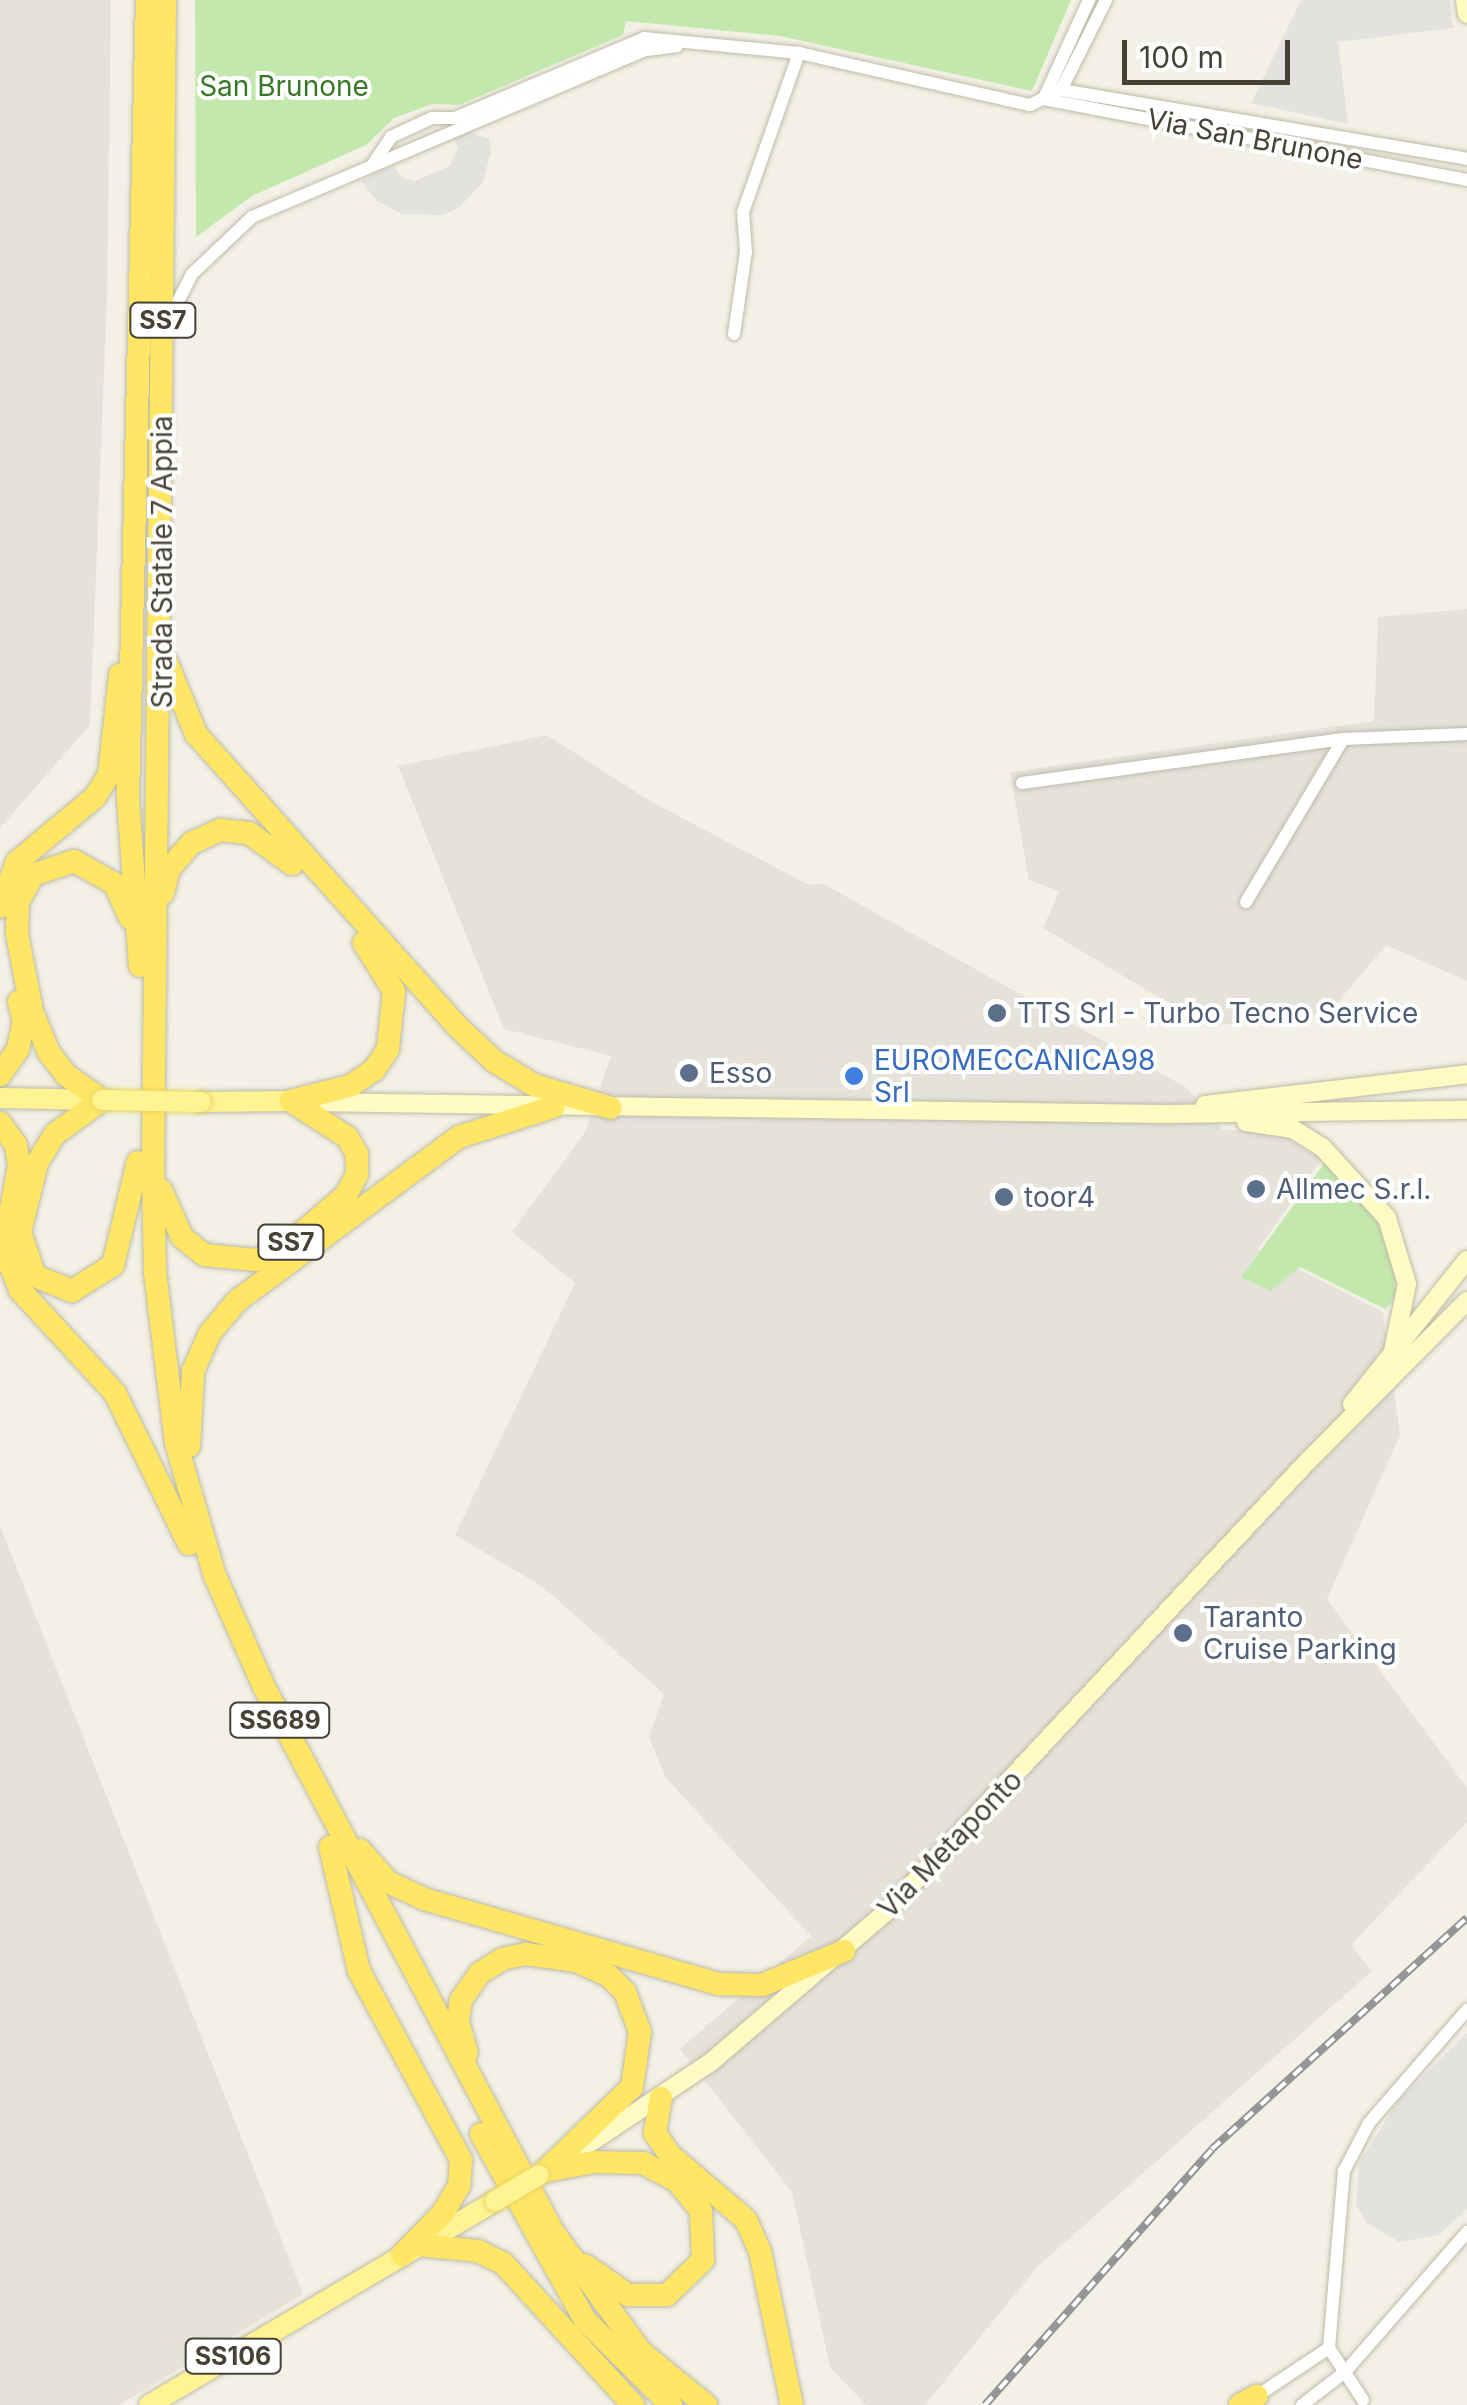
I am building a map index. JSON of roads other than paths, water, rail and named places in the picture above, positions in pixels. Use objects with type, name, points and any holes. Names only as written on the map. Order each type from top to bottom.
[{"type":"highway","name":"Strada Statale 7 Appia","points":[[146,1124],[140,954],[128,798],[138,568],[147,0]]},
{"type":"highway","name":"Strada Statale 7 Appia","points":[[146,1124],[161,639],[165,0]]},
{"type":"highway","points":[[0,906],[17,862],[96,797],[108,775],[138,568]]},
{"type":"highway","points":[[161,639],[196,734],[458,1028],[494,1062],[534,1085],[611,1108]]},
{"type":"highway","points":[[155,929],[169,868],[192,842],[220,830],[249,833],[285,855],[377,958],[394,990],[396,1022],[388,1049],[374,1070],[350,1086],[290,1102]]},
{"type":"highway","points":[[140,954],[125,900],[102,872],[74,860],[56,863],[25,885],[17,934],[32,1012],[66,1075],[102,1100],[54,1134],[37,1163],[20,1232],[35,1276],[72,1292],[113,1266],[146,1162]]},
{"type":"highway","points":[[0,916],[24,1022],[18,1049],[0,1075]]},
{"type":"highway","name":"SS7","points":[[146,1162],[168,1215],[182,1237],[228,1262],[256,1260],[322,1219],[357,1174],[357,1154],[347,1137],[290,1102]]},
{"type":"highway","points":[[196,1544],[188,1403],[198,1358],[218,1321],[256,1285],[459,1136],[552,1107]]},
{"type":"highway","points":[[0,1123],[18,1155],[8,1260],[20,1290],[115,1393],[196,1544]]},
{"type":"highway","name":"SS689","points":[[146,1124],[152,1383],[196,1544],[262,1718],[584,2320],[671,2405]]},
{"type":"highway","name":"SS689","points":[[196,1544],[327,1810],[553,2232],[640,2352],[706,2405]]},
{"type":"highway","points":[[327,1810],[381,1876],[411,1894],[700,1980],[762,1985],[844,1951]]},
{"type":"highway","points":[[330,1847],[358,1972],[461,2160],[459,2186],[443,2213],[411,2250]]},
{"type":"highway","points":[[493,2123],[489,2097],[459,2030],[465,1990],[490,1966],[526,1954],[576,1961],[609,1976],[639,2022],[637,2074],[619,2106],[567,2144],[542,2173]]},
{"type":"highway","points":[[661,2098],[655,2133],[670,2155],[746,2220],[760,2251],[792,2405]]},
{"type":"highway","points":[[542,2173],[594,2162],[653,2166],[694,2199],[706,2248],[696,2274],[679,2289],[641,2298],[602,2281],[553,2232]]},
{"type":"highway","points":[[411,2250],[478,2251],[503,2263],[634,2405]]},
{"type":"main road","points":[[1466,0],[1467,14]]},
{"type":"main road","points":[[1166,1114],[1239,1098],[1467,1074]]},
{"type":"main road","points":[[0,1098],[1166,1114],[1467,1110]]},
{"type":"main road","points":[[1166,1114],[1293,1129],[1344,1169],[1387,1218],[1400,1249],[1407,1284],[1393,1351]]},
{"type":"main road","points":[[1307,1462],[1467,1260]]},
{"type":"main road","points":[[1307,1462],[1465,1304]]},
{"type":"main road","name":"Via Metaponto","points":[[542,2173],[661,2098],[844,1951],[936,1862],[1307,1462]]},
{"type":"main road","name":"SS106","points":[[150,2405],[542,2173]]},
{"type":"street","points":[[1044,99],[1089,0]]},
{"type":"street","points":[[1106,0],[1062,90],[1467,160]]},
{"type":"street","name":"Via San Brunone","points":[[163,332],[192,274],[252,217],[646,50],[706,43],[799,53],[1030,105],[1062,90]]},
{"type":"street","points":[[734,334],[746,252],[744,212],[799,53]]},
{"type":"street","name":"Via San Brunone","points":[[1044,99],[1467,180]]},
{"type":"street","points":[[1022,783],[1343,740],[1467,734]]},
{"type":"street","points":[[1246,902],[1343,740]]},
{"type":"street","points":[[1363,2400],[1329,2348],[1340,2187],[1352,2150],[1467,2010]]},
{"type":"street","points":[[1302,2405],[1345,2372],[1467,2232]]},
{"type":"street","points":[[1249,2401],[1329,2348]]},
{"type":"railway","points":[[985,2405],[1212,2149],[1467,1918]]},
{"type":"place","name":"TTS Srl - Turbo Tecno Service","points":[[997,1013]]},
{"type":"place","name":"Esso","points":[[689,1073]]},
{"type":"place","name":"EUROMECCANICA98 Srl","points":[[854,1076]]},
{"type":"place","name":"Allmec S.r.l.","points":[[1256,1189]]},
{"type":"place","name":"toor4","points":[[1004,1197]]},
{"type":"place","name":"Taranto Cruise Parking","points":[[1183,1633]]},
{"type":"park label","name":"San Brunone","points":[[284,86]]}]
